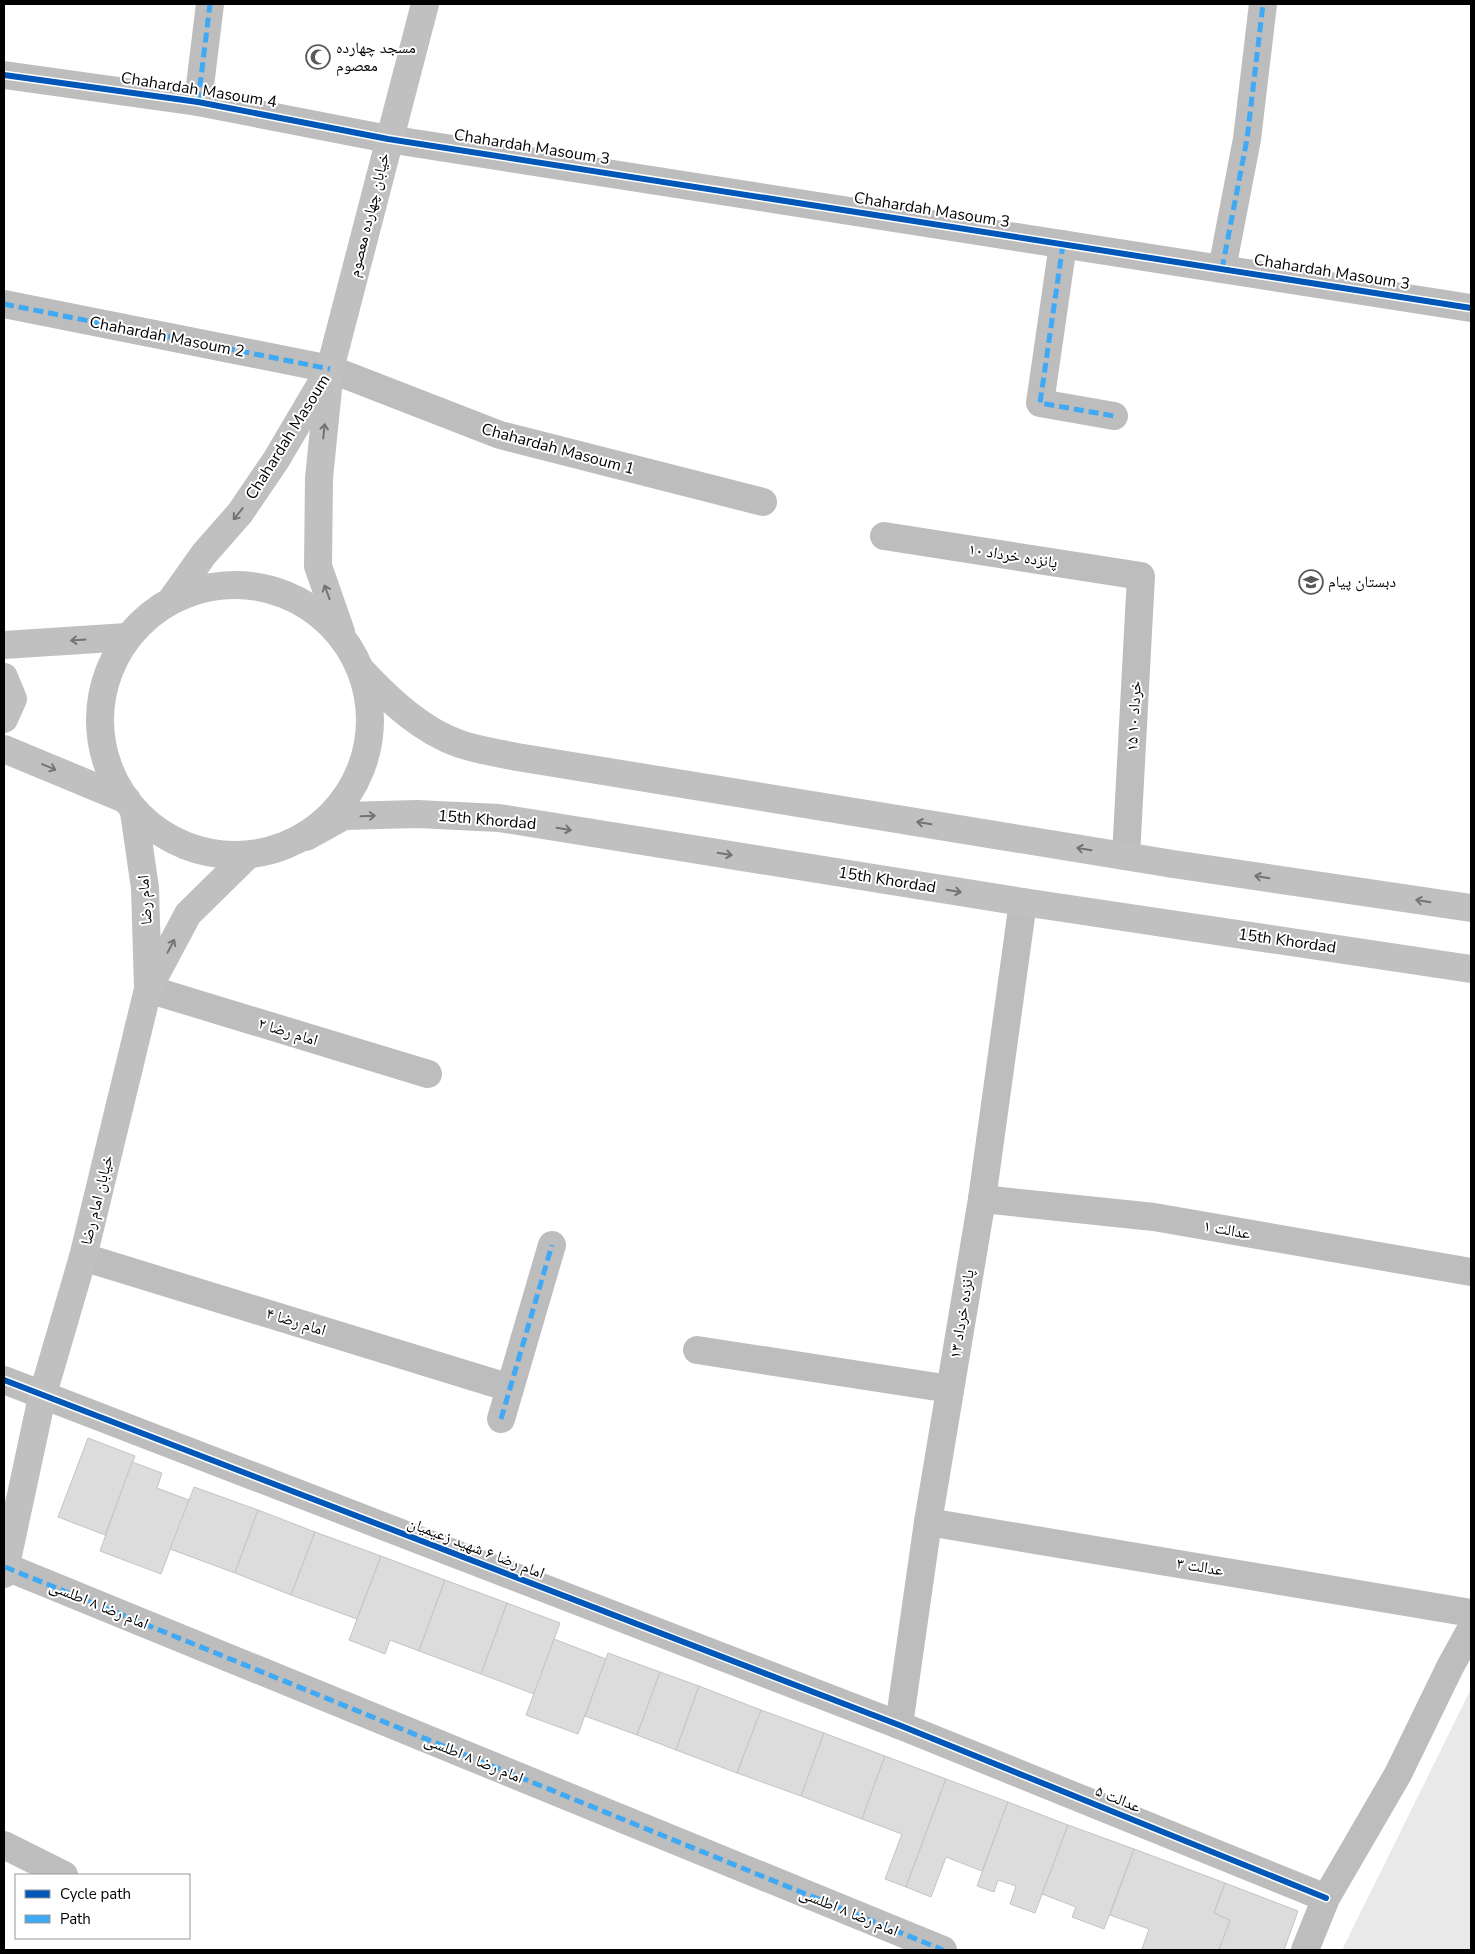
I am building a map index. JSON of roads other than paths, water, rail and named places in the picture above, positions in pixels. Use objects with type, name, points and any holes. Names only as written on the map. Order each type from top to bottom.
[{"type":"main road","name":"خیابان چهارده معصوم","points":[[330,370],[388,139],[425,4]]},
{"type":"main road","name":"Chahardah Masoum","points":[[172,599],[204,554],[240,513],[276,460],[330,370]]},
{"type":"main road","name":"Chahardah Masoum","points":[[330,370],[319,478],[318,566],[344,638]]},
{"type":"main road","points":[[362,671],[372,717],[364,764],[342,805],[306,836],[278,850],[247,856],[206,853],[167,838],[131,806],[109,772],[99,726],[105,679],[127,637],[147,615],[172,599],[208,587],[246,584],[283,592],[316,611],[344,638],[362,671],[381,691],[424,726],[460,744],[517,757],[1126,856],[1471,908]]},
{"type":"main road","points":[[4,645],[127,637]]},
{"type":"main road","points":[[4,677],[13,699],[4,719]]},
{"type":"main road","points":[[4,749],[131,806]]},
{"type":"main road","name":"امام رضا","points":[[131,806],[145,888],[148,990]]},
{"type":"main road","name":"15th Khordad","points":[[306,836],[344,816],[417,814],[498,818],[1023,902],[1468,969]]},
{"type":"main road","name":"خیابان امام رضا","points":[[4,1569],[42,1397],[83,1257],[148,990],[188,914],[247,856]]},
{"type":"street","points":[[198,102],[210,4]]},
{"type":"street","points":[[1222,269],[1248,139],[1263,4]]},
{"type":"street","name":"Chahardah Masoum 4","points":[[4,75],[198,102],[388,139]]},
{"type":"street","name":"Chahardah Masoum 3","points":[[388,139],[1471,308]]},
{"type":"street","points":[[1063,244],[1040,403],[1114,416]]},
{"type":"street","name":"Chahardah Masoum 2","points":[[4,304],[330,370]]},
{"type":"street","name":"Chahardah Masoum 1","points":[[330,370],[500,436],[763,502]]},
{"type":"street","name":"پانزده خرداد ۱۰","points":[[884,536],[1141,576]]},
{"type":"street","name":"۱۵ خرداد ۱۰","points":[[1126,856],[1141,576]]},
{"type":"street","name":"پانزده خرداد ۱۳","points":[[899,1725],[928,1522],[982,1198],[1023,902]]},
{"type":"street","name":"امام رضا ۲","points":[[148,990],[428,1074]]},
{"type":"street","name":"عدالت ۱","points":[[982,1198],[1154,1217],[1471,1272]]},
{"type":"street","points":[[501,1419],[552,1245]]},
{"type":"street","name":"امام رضا ۴","points":[[83,1257],[510,1388]]},
{"type":"street","points":[[697,1350],[950,1389]]},
{"type":"street","name":"امام رضا ۶ شهید زعیمیان","points":[[4,1380],[42,1397],[899,1725]]},
{"type":"street","name":"عدالت ۳","points":[[928,1522],[1471,1612]]},
{"type":"street","name":"امام رضا ۸ اطلسی","points":[[4,1569],[943,1950]]},
{"type":"street","points":[[1305,1950],[1326,1898],[1398,1774],[1450,1667],[1471,1629]]},
{"type":"street","name":"عدالت ۵","points":[[899,1725],[1326,1898]]},
{"type":"street","points":[[4,1845],[62,1874]]},
{"type":"place","name":"مسجد چهارده معصوم","points":[[318,57]]},
{"type":"place","name":"دبستان پیام","points":[[1311,582]]}]
